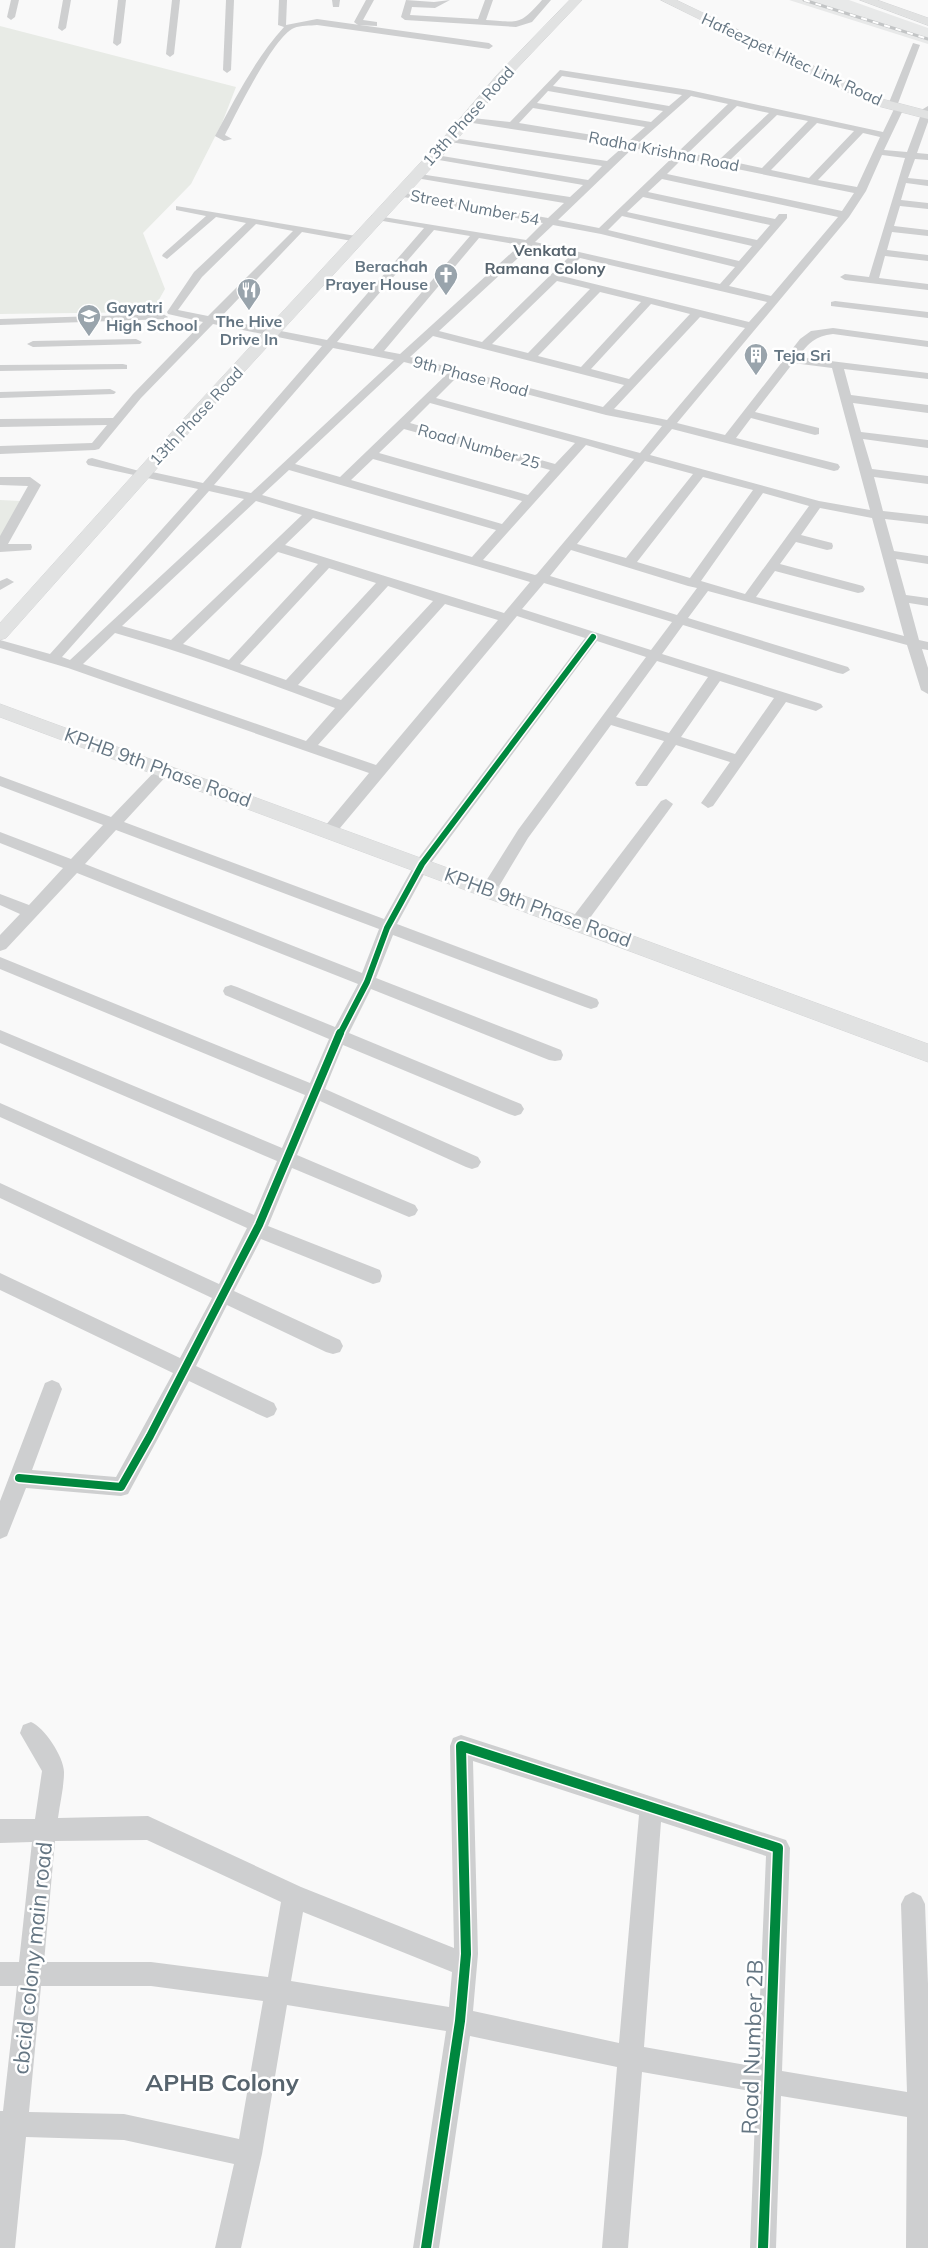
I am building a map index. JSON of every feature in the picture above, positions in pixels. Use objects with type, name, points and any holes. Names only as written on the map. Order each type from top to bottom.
[{"type":"street","points":[[12,17],[15,0]]},
{"type":"street","points":[[62,28],[67,0]]},
{"type":"street","points":[[117,43],[122,0]]},
{"type":"street","points":[[170,54],[176,0]]},
{"type":"street","points":[[228,70],[230,0]]},
{"type":"street","points":[[282,25],[283,0]]},
{"type":"street","points":[[370,0],[359,23],[397,21],[520,24],[529,20],[547,0]]},
{"type":"street","points":[[397,21],[409,1],[435,4],[446,0]]},
{"type":"street","points":[[481,22],[489,0]]},
{"type":"street","points":[[507,23],[526,19],[536,0]]},
{"type":"street","name":"13th Phase Road","points":[[0,620],[376,217],[562,0]]},
{"type":"street","name":"13th Phase Road","points":[[275,326],[352,238],[450,139],[500,78],[576,0]]},
{"type":"street","name":"Hafeezpet Hitec Link Road","points":[[667,0],[878,102],[927,112]]},
{"type":"street","name":"Hafeezpet Hitec Link Road","points":[[679,0],[888,98],[894,105]]},
{"type":"street","points":[[866,0],[928,22]]},
{"type":"street","points":[[879,0],[928,17]]},
{"type":"street","points":[[227,139],[220,136],[239,99],[270,48],[290,26],[317,22],[489,46]]},
{"type":"street","points":[[330,830],[567,544],[845,215],[861,191],[878,152],[916,45]]},
{"type":"street","points":[[513,124],[560,73],[689,93],[885,135]]},
{"type":"street","points":[[546,88],[669,109]]},
{"type":"street","points":[[73,665],[402,358],[573,202],[632,143],[689,93]]},
{"type":"street","points":[[601,231],[680,153],[735,103]]},
{"type":"street","points":[[531,105],[653,125]]},
{"type":"street","points":[[724,162],[775,112]]},
{"type":"street","points":[[873,280],[902,180],[927,112]]},
{"type":"street","name":"Radha Krishna Road","points":[[466,119],[513,124],[632,143],[861,191]]},
{"type":"street","points":[[765,171],[815,120]]},
{"type":"street","points":[[811,182],[861,130]]},
{"type":"street","points":[[450,139],[610,165]]},
{"type":"street","points":[[878,152],[928,157]]},
{"type":"street","points":[[433,156],[590,183]]},
{"type":"street","points":[[659,175],[845,215]]},
{"type":"street","points":[[902,180],[928,183]]},
{"type":"street","points":[[405,184],[573,202]]},
{"type":"street","name":"Street Number 54","points":[[405,184],[551,222],[601,231],[741,265]]},
{"type":"street","points":[[640,193],[776,223]]},
{"type":"street","points":[[895,202],[928,206]]},
{"type":"street","points":[[722,288],[793,204]]},
{"type":"street","points":[[180,208],[352,238]]},
{"type":"street","points":[[620,212],[758,244]]},
{"type":"street","points":[[167,256],[214,214]]},
{"type":"street","points":[[376,217],[528,244],[774,300]]},
{"type":"street","name":"9th Phase Road","points":[[254,221],[179,296],[172,312],[210,322],[275,326],[330,343],[402,358],[834,467]]},
{"type":"street","points":[[54,658],[207,486],[432,226]]},
{"type":"street","points":[[888,228],[928,233]]},
{"type":"street","points":[[0,450],[96,446],[115,421],[300,229]]},
{"type":"street","points":[[376,353],[478,234]]},
{"type":"street","points":[[880,252],[928,258]]},
{"type":"street","points":[[484,346],[577,255]]},
{"type":"street","points":[[554,277],[751,326]]},
{"type":"street","points":[[844,277],[928,287]]},
{"type":"street","points":[[530,358],[597,288]]},
{"type":"street","points":[[583,371],[648,301]]},
{"type":"street","points":[[835,304],[928,315]]},
{"type":"street","points":[[606,411],[697,314]]},
{"type":"street","points":[[0,322],[163,317]]},
{"type":"street","points":[[26,368],[38,322]]},
{"type":"street","points":[[728,440],[790,359],[811,335],[823,331],[928,344]]},
{"type":"street","points":[[431,332],[632,383]]},
{"type":"street","points":[[33,344],[136,342]]},
{"type":"street","points":[[790,359],[928,376]]},
{"type":"street","points":[[837,364],[845,398],[858,435],[913,644],[928,690]]},
{"type":"street","points":[[0,368],[122,366]]},
{"type":"street","points":[[342,482],[456,372]]},
{"type":"street","points":[[0,395],[110,392]]},
{"type":"street","points":[[845,398],[928,409]]},
{"type":"street","points":[[427,399],[640,458],[817,504],[928,520]]},
{"type":"street","points":[[748,414],[815,431]]},
{"type":"street","points":[[0,423],[115,421]]},
{"type":"street","name":"Road Number 25","points":[[400,424],[558,469]]},
{"type":"street","points":[[858,435],[928,444]]},
{"type":"street","points":[[474,562],[583,441]]},
{"type":"street","points":[[370,454],[530,499]]},
{"type":"street","points":[[92,462],[254,497],[474,562],[539,578],[843,670]]},
{"type":"street","points":[[288,466],[503,528]]},
{"type":"street","points":[[867,472],[928,480]]},
{"type":"street","points":[[629,563],[700,473]]},
{"type":"street","points":[[0,481],[30,480],[35,485],[0,548],[26,548]]},
{"type":"street","points":[[489,889],[523,834],[680,620],[699,584],[760,489]]},
{"type":"street","name":"13th Phase Road","points":[[0,634],[120,493]]},
{"type":"street","points":[[748,599],[817,504]]},
{"type":"street","points":[[174,645],[311,514]]},
{"type":"street","points":[[792,537],[827,546]]},
{"type":"street","points":[[567,544],[748,599],[913,644],[928,646]]},
{"type":"street","points":[[277,547],[442,599],[509,614],[593,637],[816,707]]},
{"type":"street","points":[[889,554],[928,560]]},
{"type":"street","points":[[230,667],[327,562]]},
{"type":"street","points":[[771,566],[858,589]]},
{"type":"street","points":[[288,687],[385,581]]},
{"type":"street","points":[[902,598],[928,602]]},
{"type":"street","points":[[308,748],[442,599]]},
{"type":"street","points":[[113,628],[174,645],[230,667],[344,706]]},
{"type":"street","points":[[19,1478],[121,1487],[258,1227],[338,1037],[366,982],[387,928],[422,864],[593,637]]},
{"type":"street","points":[[0,644],[54,658],[377,772]]},
{"type":"street","points":[[642,783],[716,676]]},
{"type":"street","points":[[708,803],[737,759],[783,696]]},
{"type":"street","name":"KPHB 9th Phase Road","points":[[2,708],[928,1053]]},
{"type":"street","points":[[608,719],[737,759]]},
{"type":"street","points":[[0,945],[165,769]]},
{"type":"street","points":[[0,781],[387,928],[591,1003]]},
{"type":"street","points":[[578,922],[666,804]]},
{"type":"street","points":[[0,836],[554,1055]]},
{"type":"street","points":[[0,899],[31,912]]},
{"type":"street","points":[[0,963],[316,1092],[472,1162]]},
{"type":"street","points":[[231,991],[515,1109]]},
{"type":"street","points":[[0,1036],[287,1156],[409,1210]]},
{"type":"street","points":[[0,1110],[258,1227],[373,1276]]},
{"type":"street","points":[[0,1190],[333,1346]]},
{"type":"street","points":[[0,1281],[185,1368],[267,1409]]},
{"type":"street","points":[[0,1529],[52,1389]]},
{"type":"street","name":"cbcid colony main road","points":[[2,2248],[7,2124],[30,1973],[44,1830],[53,1770],[42,1747],[32,1733]]},
{"type":"street","points":[[426,2248],[460,2021],[464,1965],[465,1874],[461,1746],[651,1808],[615,2248]]},
{"type":"street","name":"Road Number 2B","points":[[651,1808],[778,1848],[762,2248]]},
{"type":"street","points":[[0,1831],[148,1828],[294,1896],[464,1965]]},
{"type":"street","points":[[228,2248],[249,2154],[294,1896]]},
{"type":"street","points":[[914,1904],[924,2108],[919,2248]]},
{"type":"street","points":[[0,1974],[151,1974],[279,1990],[460,2021],[632,2058],[924,2108]]},
{"type":"street","points":[[7,2124],[124,2127],[249,2154]]},
{"type":"shaded area","points":[[789,0],[849,0],[928,28],[928,44]]},
{"type":"shaded area","points":[[0,26],[236,87],[222,123],[191,184],[143,233],[165,289],[152,312],[0,314]]},
{"type":"shaded area","points":[[0,500],[21,501],[0,538]]},
{"type":"railway","points":[[804,0],[928,39]]},
{"type":"cycle path","points":[[19,1478],[121,1487],[150,1436],[259,1225],[338,1037],[367,982],[387,928],[422,864],[593,637]]},
{"type":"cycle path","points":[[426,2248],[460,2021],[466,1954],[461,1746],[778,1848],[763,2248]]},
{"type":"place","name":"Berachah Prayer House","points":[[446,296]]},
{"type":"place","name":"The Hive Drive In","points":[[249,311]]},
{"type":"place","name":"Gayatri High School","points":[[89,337]]},
{"type":"place","name":"Teja Sri","points":[[756,376]]},
{"type":"district","name":"Venkata Ramana Colony","points":[[545,259]]},
{"type":"district","name":"APHB Colony","points":[[222,2083]]}]
